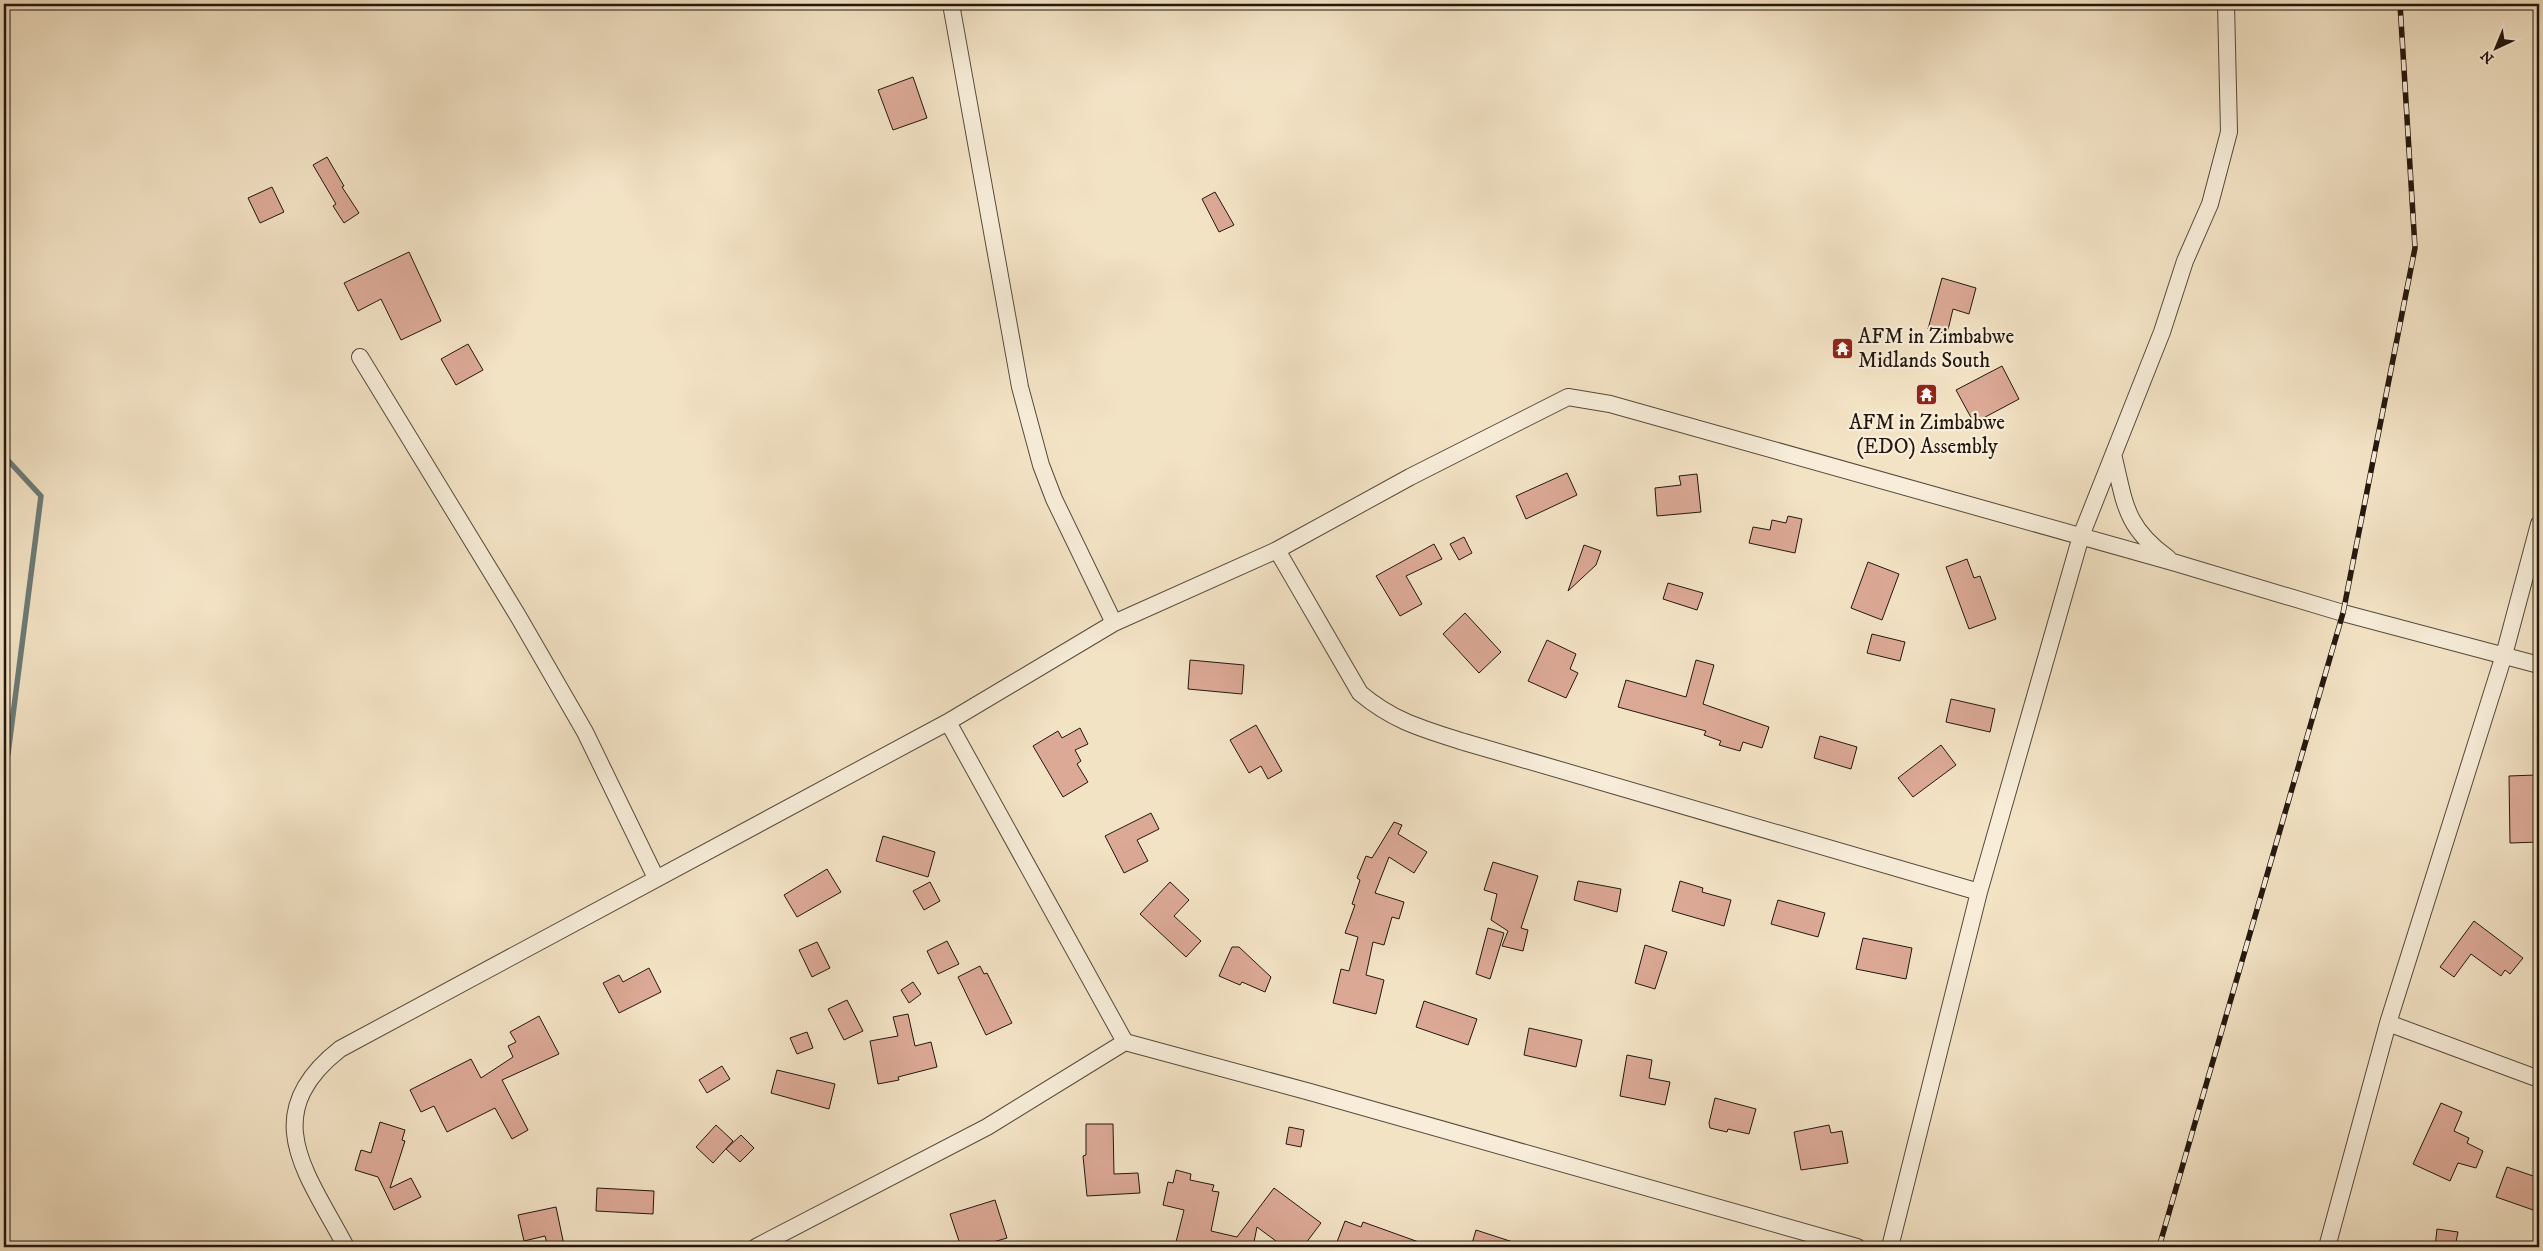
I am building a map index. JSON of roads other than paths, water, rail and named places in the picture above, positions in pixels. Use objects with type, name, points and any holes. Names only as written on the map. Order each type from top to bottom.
[{"type":"street","points":[[952,4],[1020,387],[1041,465],[1054,499],[1114,623]]},
{"type":"street","points":[[1890,1247],[1979,892],[2081,536],[2114,458],[2162,332],[2185,261],[2210,204],[2229,132],[2226,4]]},
{"type":"street","points":[[360,357],[518,616],[585,732],[656,878]]},
{"type":"street","points":[[346,1247],[301,1161],[294,1134],[296,1106],[320,1065],[340,1049],[948,722],[1114,623],[1276,550],[1410,476],[1568,398],[1610,404],[2176,563],[2342,613],[2539,664]]},
{"type":"street","points":[[2114,458],[2130,519],[2142,538],[2176,563]]},
{"type":"street","points":[[2326,1247],[2388,1023],[2504,654],[2539,524]]},
{"type":"street","points":[[1276,550],[1360,693],[1376,707],[1398,720],[1464,742],[1979,892]]},
{"type":"street","points":[[948,722],[1124,1042],[1310,1092],[1857,1247]]},
{"type":"street","points":[[2388,1023],[2539,1079]]},
{"type":"street","points":[[756,1247],[987,1127],[1124,1042]]},
{"type":"waterway","points":[[4,456],[41,496],[8,754],[4,761]]},
{"type":"railway","points":[[2159,1247],[2343,613],[2415,248],[2400,4]]},
{"type":"place","name":"AFM in Zimbabwe Midlands South","points":[[1842,348]]},
{"type":"place","name":"AFM in Zimbabwe (EDO) Assembly","points":[[1927,395]]}]
